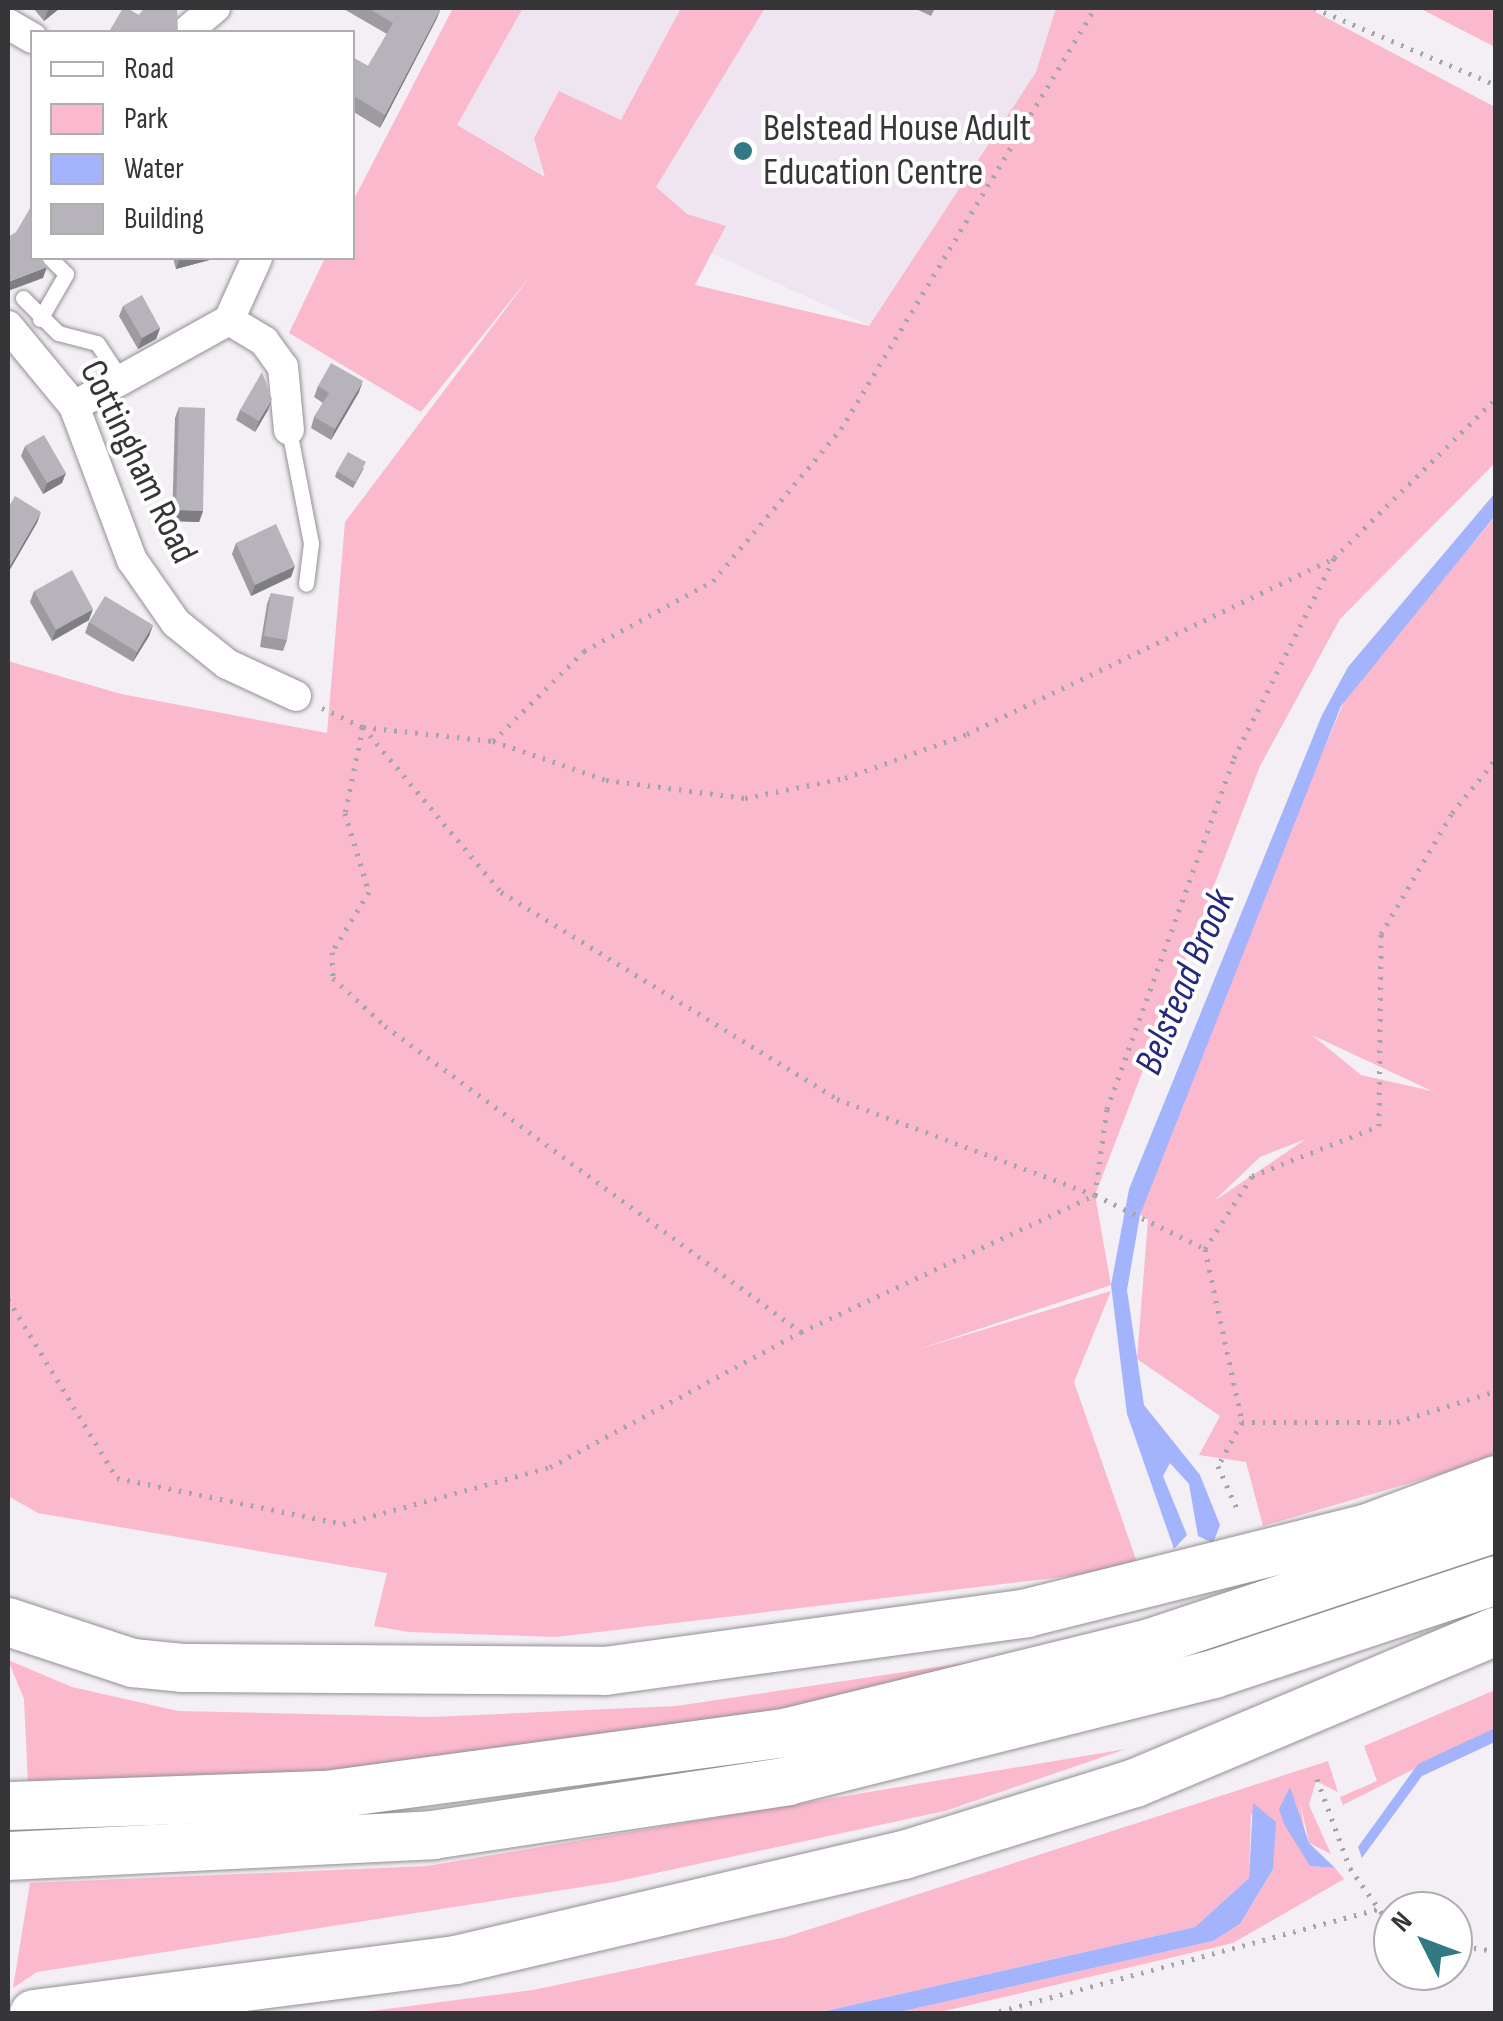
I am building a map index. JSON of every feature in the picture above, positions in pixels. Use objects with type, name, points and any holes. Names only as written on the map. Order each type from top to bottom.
[{"type":"highway","points":[[8,1622],[134,1664],[182,1668],[606,1671],[1027,1613],[1365,1529],[1496,1480]]},
{"type":"highway","points":[[8,1806],[326,1795],[784,1733],[1150,1644],[1496,1528]]},
{"type":"highway","points":[[8,1856],[433,1835],[788,1781],[1214,1674],[1496,1580]]},
{"type":"highway","points":[[34,2014],[456,1960],[904,1855],[1135,1782],[1496,1631]]},
{"type":"street","points":[[188,30],[215,8]]},
{"type":"street","points":[[8,24],[30,37]]},
{"type":"street","points":[[74,406],[125,385],[229,320],[256,260]]},
{"type":"street","points":[[229,320],[284,367],[289,430]]},
{"type":"street","name":"Cottingham Road","points":[[8,326],[74,406],[132,560],[176,623],[227,664],[296,696]]},
{"type":"lane","points":[[40,319],[66,274],[52,260]]},
{"type":"lane","points":[[23,298],[40,319],[96,343],[125,385]]},
{"type":"lane","points":[[289,430],[310,543],[306,584]]},
{"type":"path","points":[[492,740],[584,651],[713,581],[841,429],[1095,8]]},
{"type":"path","points":[[1314,8],[1496,85]]},
{"type":"path","points":[[1096,1195],[1107,1109],[1234,758],[1334,558],[1496,398]]},
{"type":"path","points":[[296,696],[362,727],[492,740],[606,780],[745,798],[844,778],[967,734],[1334,558]]},
{"type":"path","points":[[362,727],[501,892],[837,1099],[1096,1195],[1206,1249]]},
{"type":"path","points":[[362,727],[345,813],[369,892],[332,952],[333,978],[384,1026],[802,1332]]},
{"type":"path","points":[[1238,1511],[1218,1466],[1242,1422],[1206,1249],[1252,1176],[1379,1126],[1381,934],[1452,813],[1496,760]]},
{"type":"path","points":[[8,1299],[117,1478],[343,1524],[550,1468],[802,1332],[1096,1195]]},
{"type":"path","points":[[1242,1422],[1397,1422],[1496,1392]]},
{"type":"path","points":[[1317,1779],[1350,1868],[1373,1901]]},
{"type":"path","points":[[989,2014],[1373,1911]]},
{"type":"shaded area","name":"Belstead House Adult Education Centre","points":[[523,8],[1056,8],[1036,72],[870,326],[546,177],[456,125]]},
{"type":"green space","points":[[453,8],[523,8],[457,125],[545,177],[534,138],[559,91],[621,120],[681,8],[765,8],[656,187],[687,214],[726,226],[695,285],[869,326],[1036,72],[1056,8],[1308,8],[1495,107],[1495,463],[1340,619],[1260,766],[1095,1195],[1111,1285],[916,1350],[1111,1291],[1074,1382],[1139,1568],[556,1637],[409,1632],[374,1626],[387,1573],[38,1513],[8,1496],[8,661],[121,694],[327,733],[345,522],[532,274],[421,412],[289,333],[324,260],[355,260],[355,197]]},
{"type":"green space","points":[[1419,8],[1495,8],[1495,47]]},
{"type":"green space","points":[[1495,517],[1495,1458],[1263,1526],[1246,1462],[1199,1455],[1220,1416],[1137,1359],[1148,1220],[1140,1215],[1172,1115],[1347,694]],"holes":[[[1312,1035],[1432,1091],[1361,1075]],[[1306,1139],[1217,1199],[1216,1199],[1260,1157]]]},
{"type":"green space","points":[[1052,1650],[947,1680],[463,1764],[28,1785],[24,1699],[8,1660],[72,1687],[178,1711],[433,1717],[676,1706]]},
{"type":"green space","points":[[1495,1690],[1495,1728],[1343,1805],[1340,1797],[1377,1781],[1364,1746]]},
{"type":"green space","points":[[1126,1749],[945,1811],[614,1882],[37,1972],[13,1988],[30,1883],[427,1866]]},
{"type":"green space","points":[[1328,1761],[1338,1792],[1316,1781],[1309,1805],[1331,1854],[1309,1843],[1300,1801],[1310,1866],[1335,1868],[1344,1879],[1233,1943],[936,2013],[895,2013],[1213,1941],[1240,1924],[1273,1869],[1251,1813],[1249,1878],[1195,1927],[817,2013],[348,2014],[533,1990],[786,1937]]},
{"type":"water","points":[[1495,493],[1495,516],[1341,706],[1140,1215],[1127,1290],[1144,1405],[1200,1475],[1220,1525],[1213,1543],[1198,1536],[1189,1484],[1170,1463],[1163,1476],[1187,1535],[1174,1549],[1127,1414],[1111,1285],[1129,1189],[1322,715],[1348,667]]},
{"type":"water","points":[[1495,1728],[1495,1742],[1422,1776],[1362,1858],[1358,1847],[1418,1764]]},
{"type":"water","points":[[1290,1787],[1309,1843],[1335,1868],[1310,1866],[1284,1824],[1279,1809]]},
{"type":"water","points":[[1253,1803],[1276,1822],[1273,1869],[1240,1924],[1213,1941],[895,2013],[817,2013],[1195,1927],[1249,1878]]},
{"type":"building","points":[[123,8],[139,15],[144,8],[177,8],[178,30],[110,30]]},
{"type":"building","points":[[368,8],[441,8],[385,115],[355,97],[355,59],[368,66],[393,23]]},
{"type":"building","points":[[30,208],[30,260],[42,260],[47,267],[8,282],[8,237],[16,232]]},
{"type":"building","points":[[142,295],[160,328],[142,338],[123,306]]},
{"type":"building","points":[[331,363],[363,381],[335,429],[314,417],[329,393],[318,386]]},
{"type":"building","points":[[262,372],[272,399],[259,421],[240,410]]},
{"type":"building","points":[[179,407],[205,408],[203,511],[176,510]]},
{"type":"building","points":[[44,435],[66,473],[47,483],[25,446]]},
{"type":"building","points":[[348,452],[366,462],[355,482],[337,471]]},
{"type":"building","points":[[15,496],[41,512],[8,569],[8,508]]},
{"type":"building","points":[[276,524],[295,566],[255,585],[236,543]]},
{"type":"building","points":[[72,570],[93,609],[56,630],[34,591]]},
{"type":"building","points":[[271,593],[294,597],[287,640],[264,636]]},
{"type":"building","points":[[105,596],[153,625],[137,652],[89,622]]},
{"type":"place","name":"Belstead House Adult Education Centre","points":[[743,151]]},
{"type":"water label","name":"Belstead Brook","points":[[1185,982]]}]
